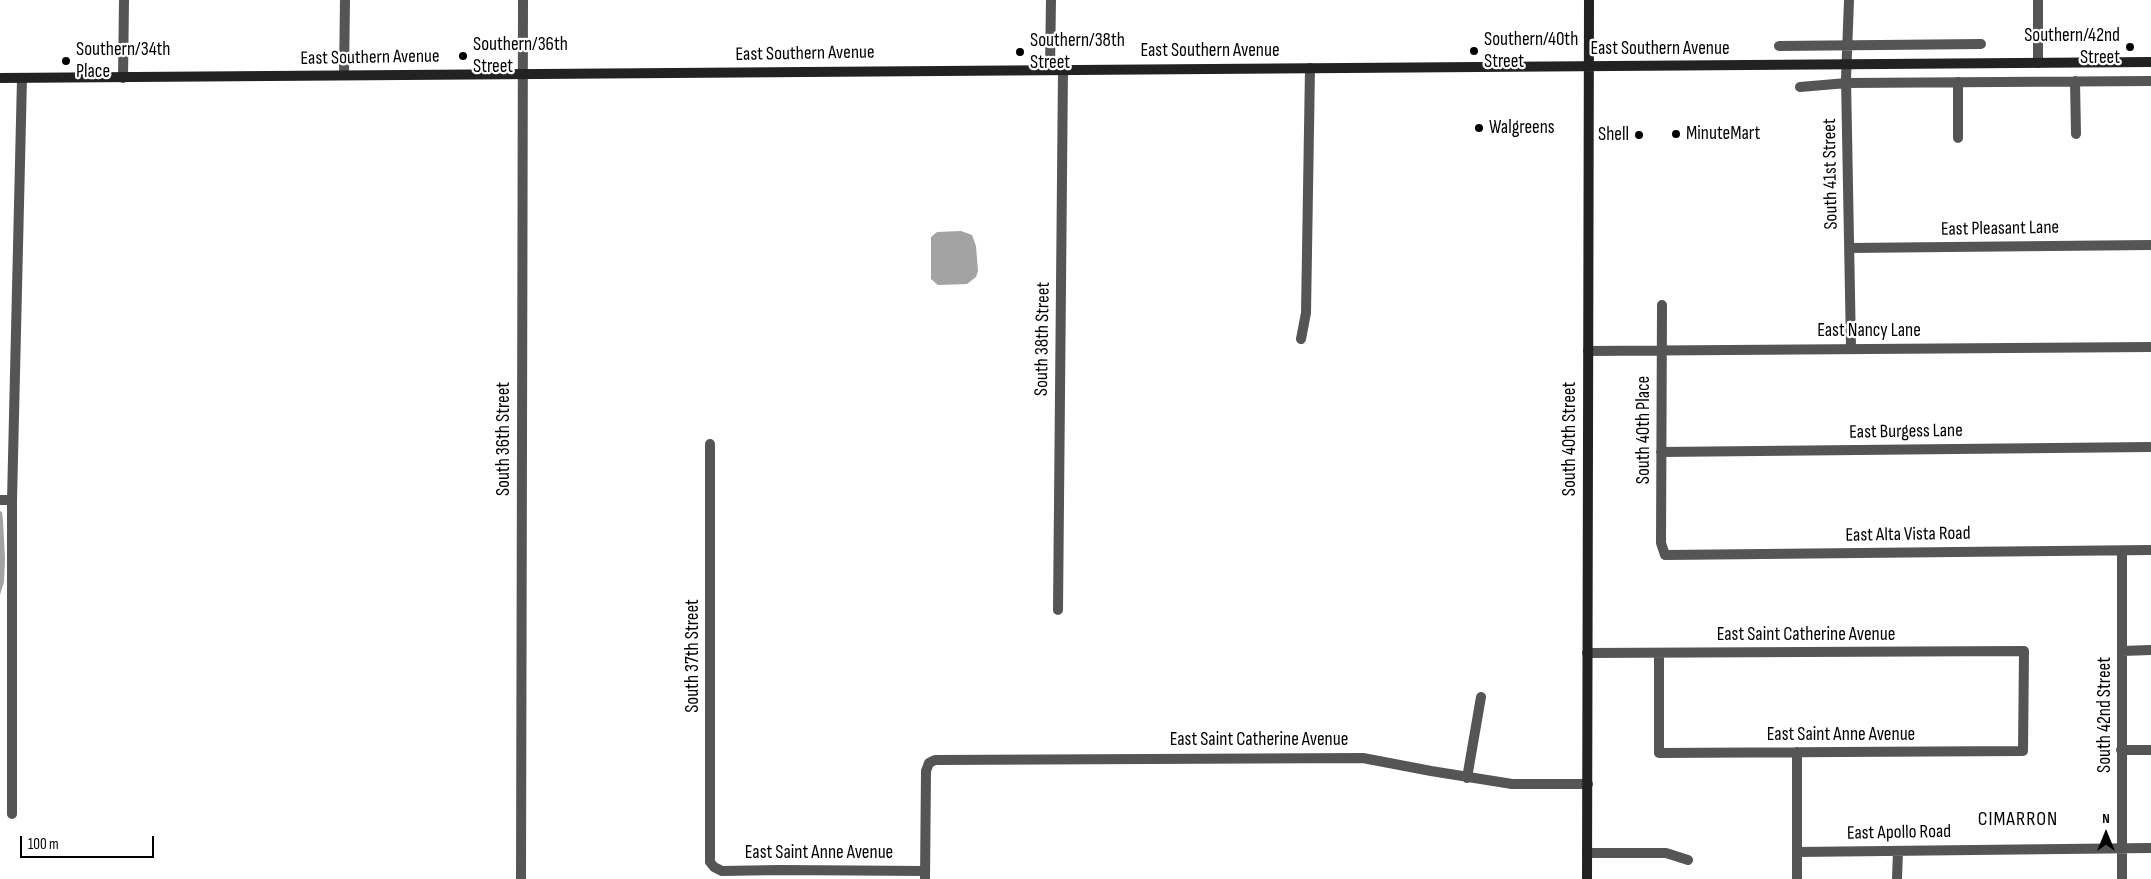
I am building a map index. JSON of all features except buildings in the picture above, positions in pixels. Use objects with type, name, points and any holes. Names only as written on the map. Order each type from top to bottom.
[{"type":"main road","name":"South 40th Street","points":[[1588,879],[1589,0]]},
{"type":"main road","name":"East Southern Avenue","points":[[0,78],[2151,62]]},
{"type":"street","points":[[123,78],[124,0]]},
{"type":"street","points":[[344,76],[345,0]]},
{"type":"street","name":"South 36th Street","points":[[521,879],[523,0]]},
{"type":"street","points":[[1050,69],[1051,0]]},
{"type":"street","name":"South 41st Street","points":[[1849,0],[1846,83],[1851,348]]},
{"type":"street","points":[[2038,0],[2038,63]]},
{"type":"street","points":[[1778,46],[1981,44]]},
{"type":"street","points":[[1301,339],[1306,313],[1310,68]]},
{"type":"street","name":"South 38th Street","points":[[1058,610],[1063,69]]},
{"type":"street","points":[[12,814],[12,500],[22,78]]},
{"type":"street","points":[[1800,87],[1846,83],[2151,80]]},
{"type":"street","points":[[2076,81],[2076,134]]},
{"type":"street","points":[[1958,82],[1958,138]]},
{"type":"street","name":"East Pleasant Lane","points":[[1849,248],[2151,245]]},
{"type":"street","name":"South 40th Place","points":[[1662,305],[1661,543],[1665,555]]},
{"type":"street","name":"East Nancy Lane","points":[[1588,351],[2151,347]]},
{"type":"street","name":"South 37th Street","points":[[710,444],[710,862],[714,868]]},
{"type":"street","name":"East Burgess Lane","points":[[1661,452],[2151,447]]},
{"type":"street","points":[[0,500],[12,500]]},
{"type":"street","name":"East Alta Vista Road","points":[[1665,555],[2151,550]]},
{"type":"street","name":"South 42nd Street","points":[[2122,551],[2122,879]]},
{"type":"street","points":[[2122,651],[2151,650]]},
{"type":"street","name":"East Saint Catherine Avenue","points":[[1587,653],[2024,651],[2023,751]]},
{"type":"street","name":"East Saint Anne Avenue","points":[[1660,653],[1659,753],[2023,751]]},
{"type":"street","points":[[1467,778],[1481,697]]},
{"type":"street","points":[[2121,750],[2151,750]]},
{"type":"street","points":[[1797,752],[1797,879]]},
{"type":"street","name":"East Saint Catherine Avenue","points":[[925,875],[926,771],[929,763],[935,760],[1363,758],[1467,778],[1512,784],[1588,784]]},
{"type":"street","name":"East Apollo Road","points":[[1797,852],[2151,848]]},
{"type":"street","points":[[1898,851],[1898,879]]},
{"type":"street","points":[[1587,853],[1666,852],[1688,860]]},
{"type":"street","name":"East Saint Anne Avenue","points":[[714,868],[722,871],[780,870],[925,875]]},
{"type":"shaded area","points":[[961,231],[972,235],[976,246],[978,271],[976,277],[967,284],[938,285],[931,279],[931,237],[937,232]]},
{"type":"shaded area","points":[[0,511],[2,512],[3,520],[5,558],[4,582],[0,595]]},
{"type":"place","name":"Southern/42nd Street","points":[[2130,47]]},
{"type":"place","name":"Southern/40th Street","points":[[1474,51]]},
{"type":"place","name":"Southern/38th Street","points":[[1020,52]]},
{"type":"place","name":"Southern/36th Street","points":[[463,56]]},
{"type":"place","name":"Southern/34th Place","points":[[66,61]]},
{"type":"place","name":"Walgreens","points":[[1479,128]]},
{"type":"place","name":"MinuteMart","points":[[1676,134]]},
{"type":"place","name":"Shell","points":[[1639,135]]},
{"type":"district","name":"CIMARRON","points":[[2018,820]]}]
